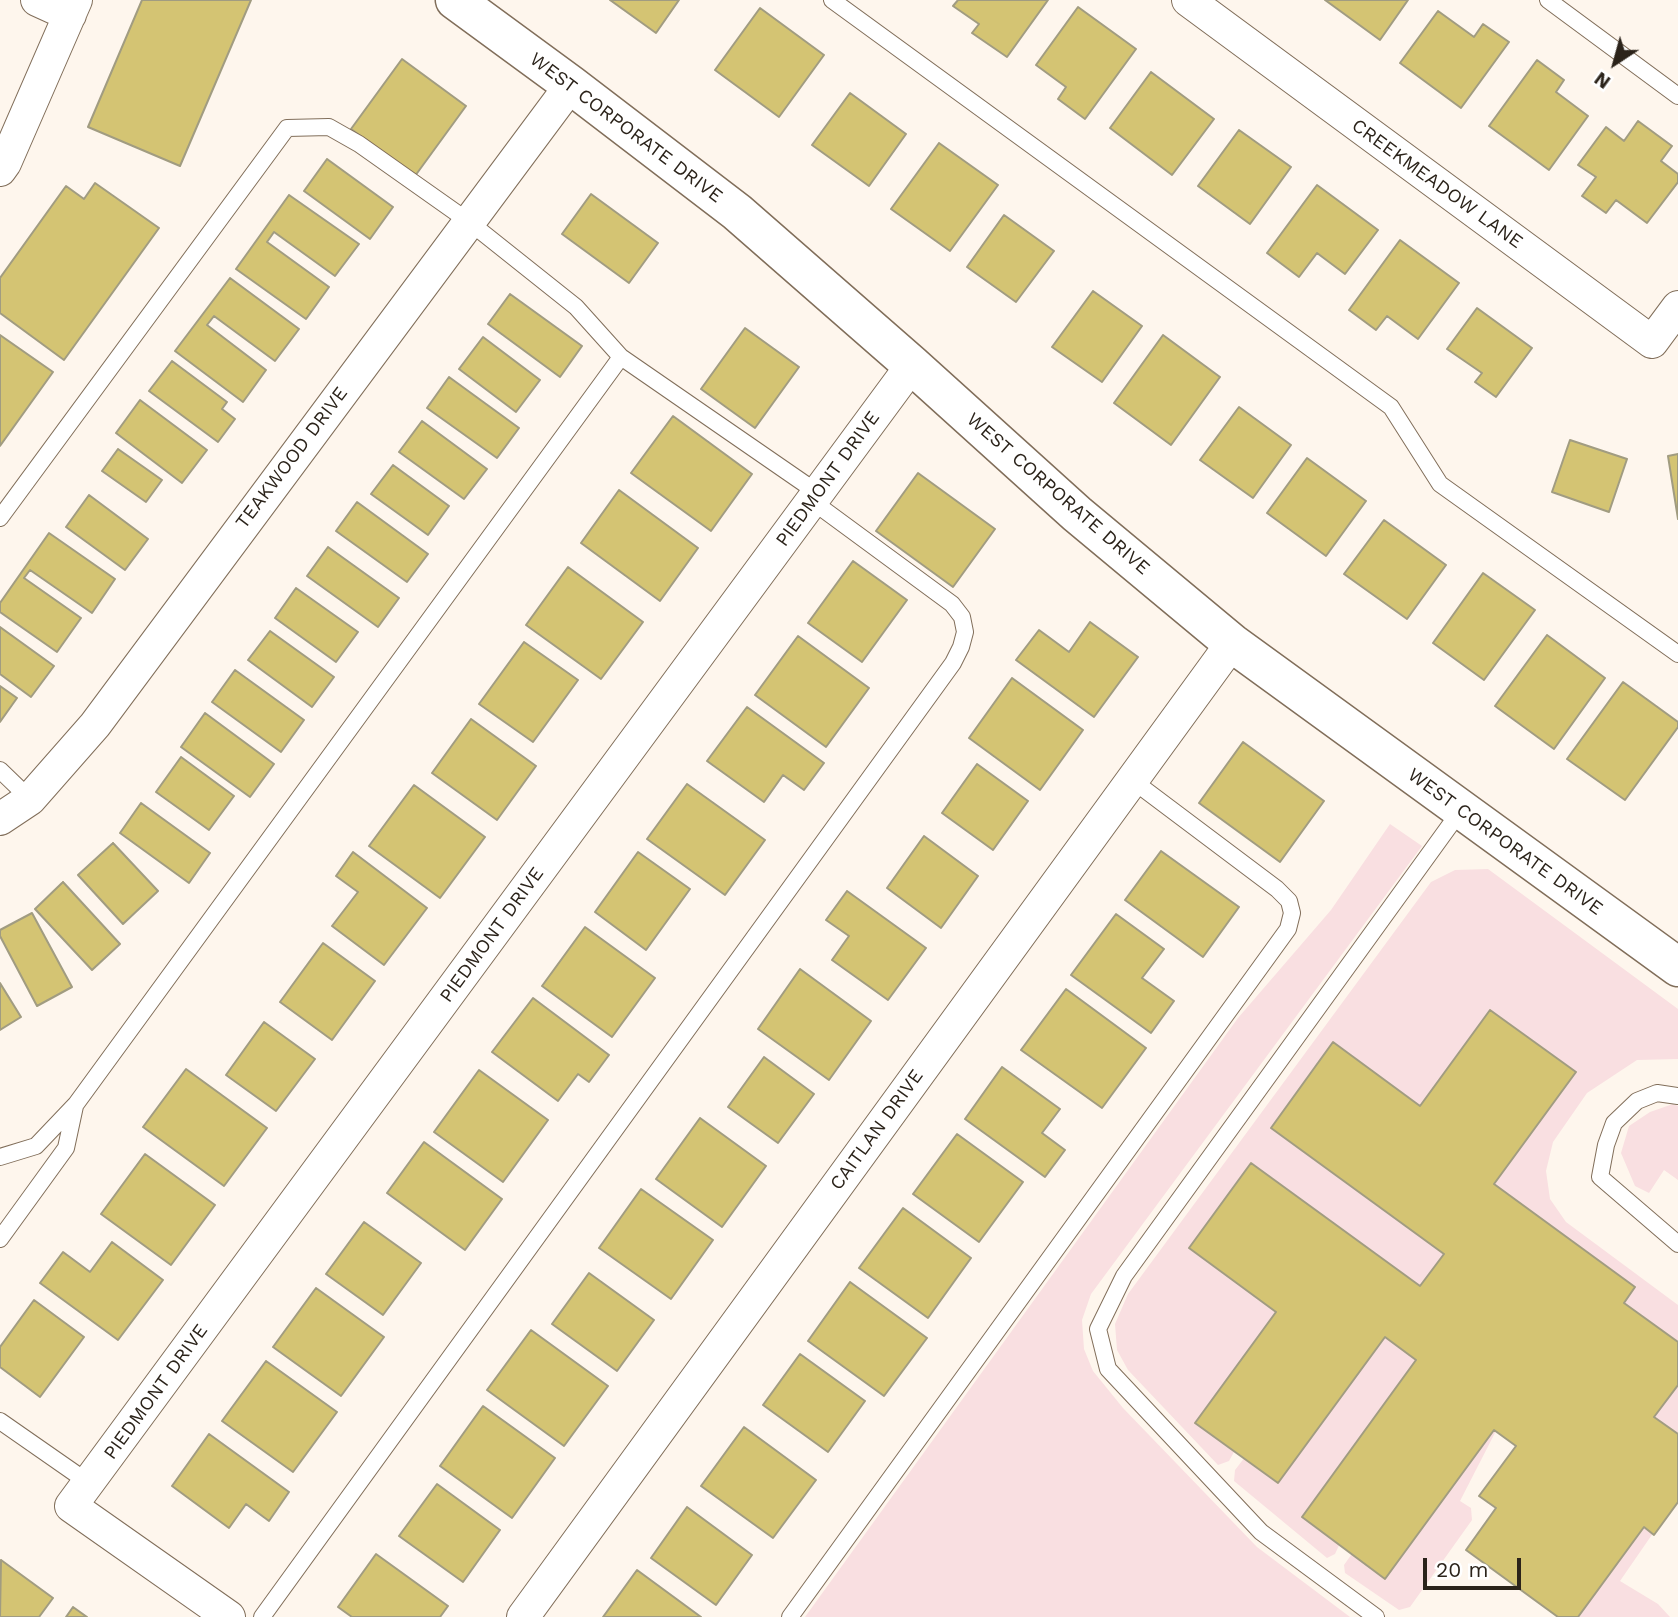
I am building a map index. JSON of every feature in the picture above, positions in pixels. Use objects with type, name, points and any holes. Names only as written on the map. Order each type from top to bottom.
[{"type":"street","points":[[0,170],[73,7],[37,0]]},
{"type":"street","name":"WEST CORPORATE DRIVE","points":[[455,0],[737,212],[1077,514],[1232,643],[1678,967]]},
{"type":"street","name":"CREEKMEADOW LANE","points":[[1188,0],[1652,342],[1678,307]]},
{"type":"street","name":"TEAKWOOD DRIVE","points":[[0,819],[30,799],[94,724],[571,85]]},
{"type":"street","name":"PIEDMONT DRIVE","points":[[80,1494],[912,365]]},
{"type":"street","name":"CAITLAN DRIVE","points":[[523,1617],[1232,643]]},
{"type":"street","points":[[80,1494],[229,1617]]},
{"type":"lane","points":[[832,0],[1391,407],[1440,484],[1678,654]]},
{"type":"lane","points":[[1548,0],[1678,96]]},
{"type":"lane","points":[[0,518],[287,128],[329,127],[468,221],[576,307],[621,358],[815,497],[952,604],[962,617],[965,632],[953,663],[261,1617]]},
{"type":"lane","points":[[0,1157],[36,1146],[76,1104],[621,358]]},
{"type":"lane","points":[[0,769],[30,799]]},
{"type":"lane","points":[[790,1617],[1288,929],[1292,913],[1289,901],[1277,889],[1132,780]]},
{"type":"lane","points":[[1376,1617],[1261,1532],[1108,1369],[1098,1329],[1124,1276],[1461,810]]},
{"type":"lane","points":[[1678,1096],[1657,1093],[1637,1101],[1614,1123],[1606,1145],[1600,1177],[1678,1244]]},
{"type":"lane","points":[[0,1239],[66,1148],[76,1104]]},
{"type":"lane","points":[[0,1421],[80,1494]]},
{"type":"shaded area","points":[[1390,824],[1422,846],[1091,1294],[1082,1320],[1084,1349],[1093,1371],[1123,1408],[1257,1547],[1350,1617],[805,1617],[1238,1018],[1331,910]]},
{"type":"shaded area","points":[[1488,869],[1678,1009],[1678,1059],[1637,1060],[1587,1093],[1553,1142],[1546,1171],[1550,1199],[1566,1222],[1678,1305],[1678,1497],[1620,1581],[1658,1604],[1670,1617],[1572,1617],[1525,1452],[1499,1425],[1460,1501],[1471,1508],[1472,1520],[1410,1607],[1399,1610],[1345,1573],[1344,1565],[1356,1548],[1342,1539],[1335,1554],[1327,1558],[1234,1481],[1235,1470],[1252,1448],[1240,1441],[1229,1461],[1218,1465],[1128,1370],[1117,1350],[1115,1324],[1128,1294],[1431,882],[1455,870]]},
{"type":"shaded area","points":[[1673,1104],[1678,1106],[1678,1180],[1664,1170],[1649,1193],[1635,1186],[1621,1153],[1629,1126],[1650,1112]]},
{"type":"building","points":[[142,0],[251,0],[180,166],[88,127]]},
{"type":"building","points":[[610,0],[679,0],[656,33]]},
{"type":"building","points":[[958,0],[1048,0],[1007,57],[972,33],[979,24],[953,6]]},
{"type":"building","points":[[1325,0],[1408,0],[1380,40]]},
{"type":"building","points":[[1078,7],[1136,49],[1085,119],[1058,99],[1066,87],[1036,65]]},
{"type":"building","points":[[760,8],[824,55],[779,117],[715,70]]},
{"type":"building","points":[[1438,11],[1474,37],[1483,24],[1509,42],[1461,108],[1400,63]]},
{"type":"building","points":[[402,59],[466,106],[415,176],[351,129]]},
{"type":"building","points":[[1537,60],[1564,80],[1556,92],[1588,116],[1549,170],[1489,126]]},
{"type":"building","points":[[1151,72],[1214,119],[1172,175],[1110,128]]},
{"type":"building","points":[[850,93],[906,134],[869,186],[812,145]]},
{"type":"building","points":[[1638,121],[1672,146],[1661,161],[1678,174],[1678,182],[1647,223],[1616,200],[1606,213],[1582,196],[1596,177],[1578,165],[1606,127],[1624,141]]},
{"type":"building","points":[[1239,130],[1291,167],[1250,224],[1198,186]]},
{"type":"building","points":[[939,143],[998,185],[950,251],[891,209]]},
{"type":"building","points":[[327,159],[393,207],[370,239],[304,191]]},
{"type":"building","points":[[95,183],[159,228],[64,360],[0,313],[0,278],[66,186],[84,199]]},
{"type":"building","points":[[1317,185],[1378,230],[1345,274],[1317,253],[1299,277],[1267,253]]},
{"type":"building","points":[[591,194],[658,243],[629,283],[562,234]]},
{"type":"building","points":[[289,195],[359,244],[335,276],[274,232],[267,242],[329,287],[306,319],[236,269]]},
{"type":"building","points":[[1004,215],[1054,251],[1016,302],[967,267]]},
{"type":"building","points":[[1400,240],[1459,283],[1418,339],[1387,316],[1376,330],[1349,310]]},
{"type":"building","points":[[230,278],[299,329],[275,361],[214,316],[207,325],[266,370],[243,402],[175,351]]},
{"type":"building","points":[[1093,291],[1142,326],[1102,382],[1052,347]]},
{"type":"building","points":[[510,294],[582,346],[560,377],[488,324]]},
{"type":"building","points":[[1477,308],[1532,348],[1496,397],[1475,382],[1482,373],[1447,349]]},
{"type":"building","points":[[745,328],[799,367],[755,428],[701,389]]},
{"type":"building","points":[[0,335],[53,372],[0,446]]},
{"type":"building","points":[[1163,335],[1220,377],[1171,445],[1114,403]]},
{"type":"building","points":[[483,337],[540,380],[516,412],[459,369]]},
{"type":"building","points":[[172,361],[227,402],[222,409],[235,419],[218,442],[149,391]]},
{"type":"building","points":[[449,377],[519,428],[497,458],[427,408]]},
{"type":"building","points":[[140,400],[207,450],[182,483],[116,433]]},
{"type":"building","points":[[1239,407],[1291,445],[1253,498],[1200,460]]},
{"type":"building","points":[[673,416],[752,474],[711,531],[631,473]]},
{"type":"building","points":[[422,421],[487,469],[464,499],[399,452]]},
{"type":"building","points":[[1570,440],[1627,459],[1609,512],[1552,492]]},
{"type":"building","points":[[118,449],[162,480],[146,502],[102,471]]},
{"type":"building","points":[[1678,454],[1678,519],[1668,456]]},
{"type":"building","points":[[1307,458],[1366,501],[1326,556],[1267,513]]},
{"type":"building","points":[[393,465],[449,506],[428,535],[371,494]]},
{"type":"building","points":[[918,473],[995,529],[953,587],[876,531]]},
{"type":"building","points":[[619,490],[698,548],[660,601],[581,543]]},
{"type":"building","points":[[89,495],[148,539],[125,570],[66,527]]},
{"type":"building","points":[[357,502],[428,554],[407,582],[336,531]]},
{"type":"building","points":[[1384,520],[1446,565],[1407,619],[1344,574]]},
{"type":"building","points":[[49,533],[115,579],[92,613],[30,570],[24,578],[81,618],[57,652],[0,612],[0,603]]},
{"type":"building","points":[[328,547],[399,598],[378,627],[307,576]]},
{"type":"building","points":[[853,561],[907,600],[862,662],[808,623]]},
{"type":"building","points":[[568,567],[643,622],[601,679],[526,625]]},
{"type":"building","points":[[1483,573],[1535,610],[1484,680],[1433,643]]},
{"type":"building","points":[[296,588],[358,632],[336,662],[275,618]]},
{"type":"building","points":[[1090,622],[1138,657],[1094,717],[1016,660],[1039,630],[1069,652]]},
{"type":"building","points":[[0,627],[54,666],[31,697],[0,674]]},
{"type":"building","points":[[270,631],[334,677],[312,707],[248,660]]},
{"type":"building","points":[[1547,635],[1605,678],[1554,749],[1495,706]]},
{"type":"building","points":[[798,636],[869,688],[826,747],[755,695]]},
{"type":"building","points":[[524,642],[578,680],[533,742],[479,704]]},
{"type":"building","points":[[235,670],[304,720],[281,752],[212,702]]},
{"type":"building","points":[[1012,678],[1083,730],[1040,790],[969,738]]},
{"type":"building","points":[[1623,682],[1678,722],[1678,727],[1625,800],[1567,759]]},
{"type":"building","points":[[0,686],[17,698],[0,722]]},
{"type":"building","points":[[747,707],[824,763],[804,790],[783,775],[764,802],[707,761]]},
{"type":"building","points":[[205,713],[274,764],[250,797],[181,747]]},
{"type":"building","points":[[471,719],[536,766],[497,820],[432,773]]},
{"type":"building","points":[[1243,742],[1324,801],[1280,862],[1199,803]]},
{"type":"building","points":[[181,757],[234,796],[209,830],[156,792]]},
{"type":"building","points":[[977,764],[1028,801],[993,850],[942,813]]},
{"type":"building","points":[[687,784],[765,840],[725,895],[647,839]]},
{"type":"building","points":[[414,785],[485,837],[440,898],[369,846]]},
{"type":"building","points":[[141,803],[210,853],[189,883],[120,833]]},
{"type":"building","points":[[924,836],[978,876],[941,928],[887,888]]},
{"type":"building","points":[[113,843],[158,891],[123,924],[78,875]]},
{"type":"building","points":[[1161,851],[1239,907],[1203,957],[1125,900]]},
{"type":"building","points":[[353,852],[427,908],[384,965],[332,926],[358,892],[336,876]]},
{"type":"building","points":[[638,852],[690,889],[646,950],[595,912]]},
{"type":"building","points":[[63,882],[120,944],[92,970],[35,909]]},
{"type":"building","points":[[847,891],[926,948],[888,1000],[832,960],[849,936],[826,920]]},
{"type":"building","points":[[32,913],[72,987],[37,1006],[0,936],[0,930]]},
{"type":"building","points":[[1116,914],[1164,949],[1142,978],[1174,1001],[1151,1033],[1071,975]]},
{"type":"building","points":[[585,927],[655,978],[612,1037],[542,986]]},
{"type":"building","points":[[323,943],[375,981],[332,1040],[280,1002]]},
{"type":"building","points":[[800,969],[871,1021],[829,1080],[758,1029]]},
{"type":"building","points":[[0,983],[21,1017],[0,1030]]},
{"type":"building","points":[[1066,989],[1146,1048],[1102,1108],[1021,1050]]},
{"type":"building","points":[[533,998],[609,1055],[589,1082],[578,1074],[558,1101],[492,1052]]},
{"type":"building","points":[[1490,1010],[1576,1072],[1494,1184],[1635,1287],[1624,1303],[1678,1342],[1678,1385],[1654,1417],[1678,1434],[1678,1502],[1654,1535],[1644,1527],[1578,1617],[1558,1617],[1466,1550],[1496,1508],[1479,1496],[1516,1446],[1494,1430],[1385,1579],[1302,1517],[1416,1360],[1385,1337],[1278,1483],[1195,1423],[1276,1312],[1189,1248],[1251,1163],[1420,1286],[1444,1254],[1271,1128],[1333,1042],[1420,1106]]},
{"type":"building","points":[[264,1022],[315,1059],[276,1111],[226,1075]]},
{"type":"building","points":[[764,1057],[814,1094],[778,1143],[728,1107]]},
{"type":"building","points":[[1002,1067],[1060,1109],[1042,1133],[1065,1150],[1045,1177],[965,1119]]},
{"type":"building","points":[[186,1069],[267,1128],[224,1186],[143,1127]]},
{"type":"building","points":[[479,1070],[548,1120],[503,1182],[434,1132]]},
{"type":"building","points":[[700,1118],[766,1166],[722,1227],[656,1179]]},
{"type":"building","points":[[957,1134],[1023,1182],[979,1242],[913,1194]]},
{"type":"building","points":[[424,1142],[502,1199],[465,1250],[387,1193]]},
{"type":"building","points":[[145,1154],[215,1205],[171,1265],[101,1214]]},
{"type":"building","points":[[641,1189],[713,1240],[671,1299],[599,1248]]},
{"type":"building","points":[[903,1208],[971,1258],[928,1318],[859,1268]]},
{"type":"building","points":[[364,1222],[421,1263],[383,1315],[326,1274]]},
{"type":"building","points":[[112,1242],[163,1280],[118,1340],[40,1283],[63,1252],[90,1272]]},
{"type":"building","points":[[589,1273],[654,1320],[617,1371],[552,1324]]},
{"type":"building","points":[[850,1282],[927,1338],[884,1396],[808,1341]]},
{"type":"building","points":[[316,1288],[384,1337],[341,1396],[273,1347]]},
{"type":"building","points":[[34,1300],[84,1337],[40,1397],[0,1367],[0,1347]]},
{"type":"building","points":[[531,1330],[608,1386],[564,1446],[487,1390]]},
{"type":"building","points":[[800,1354],[865,1401],[828,1452],[763,1405]]},
{"type":"building","points":[[266,1361],[337,1412],[293,1472],[222,1421]]},
{"type":"building","points":[[483,1406],[555,1458],[512,1518],[440,1466]]},
{"type":"building","points":[[744,1427],[816,1480],[773,1538],[701,1486]]},
{"type":"building","points":[[209,1434],[289,1492],[269,1521],[246,1504],[229,1528],[172,1486]]},
{"type":"building","points":[[437,1484],[500,1530],[463,1582],[399,1536]]},
{"type":"building","points":[[687,1507],[752,1555],[716,1605],[651,1558]]},
{"type":"building","points":[[376,1554],[448,1606],[440,1617],[352,1617],[338,1607]]},
{"type":"building","points":[[1,1560],[53,1598],[39,1617],[0,1617]]},
{"type":"building","points":[[637,1570],[701,1617],[603,1617]]},
{"type":"building","points":[[73,1607],[87,1617],[66,1617]]}]
